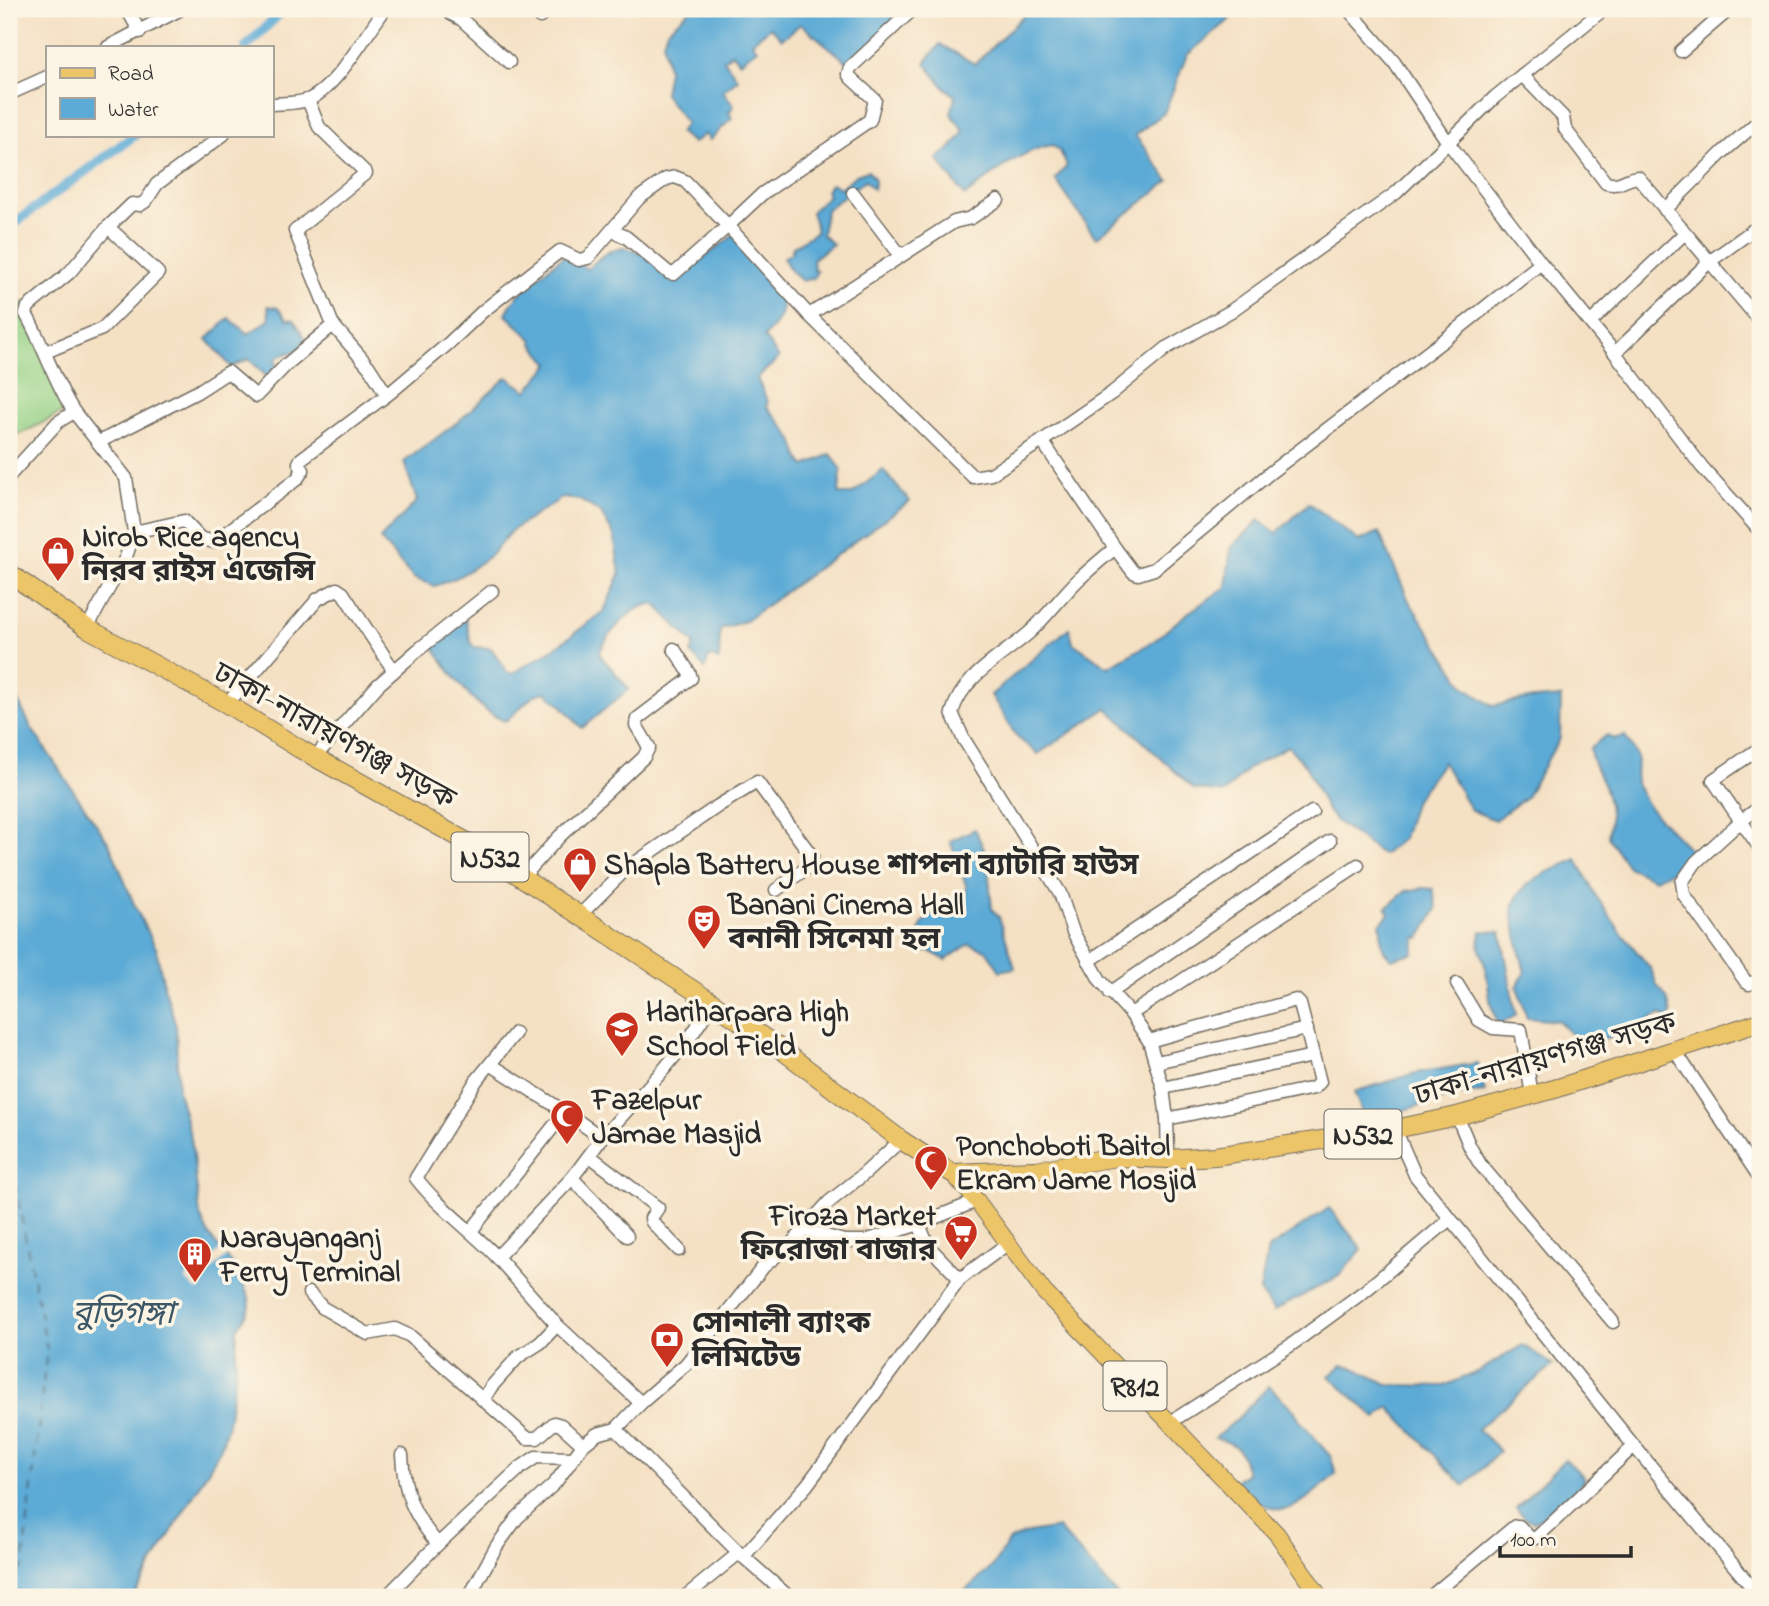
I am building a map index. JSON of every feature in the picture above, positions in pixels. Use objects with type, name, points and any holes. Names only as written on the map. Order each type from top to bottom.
[{"type":"highway","name":"ঢাকা-নারায়ণগঞ্জ সড়ক","points":[[9,573],[87,628],[446,829],[778,1047],[901,1140],[952,1173],[1036,1170],[1117,1157],[1168,1159],[1215,1156],[1395,1129],[1457,1116],[1531,1095],[1760,1022]]},
{"type":"main road","name":"R812","points":[[952,1173],[977,1201],[1044,1292],[1277,1534],[1320,1597]]},
{"type":"street","points":[[127,9],[140,32]]},
{"type":"street","points":[[110,46],[181,9]]},
{"type":"street","points":[[273,104],[307,100],[336,76],[385,9]]},
{"type":"street","points":[[613,231],[626,237],[669,274],[674,274],[762,194],[870,120],[875,100],[848,74],[850,68],[913,9]]},
{"type":"street","points":[[1348,9],[1394,62],[1447,141],[1702,467],[1760,531]]},
{"type":"street","points":[[134,532],[184,521],[200,538],[214,542],[297,479],[303,470],[299,463],[301,459],[387,395],[554,253],[565,252],[579,260],[588,258],[639,198],[666,179],[675,177],[685,181],[809,315],[973,477],[991,474],[1112,393],[1168,347],[1231,312],[1396,193],[1447,141],[1522,75],[1604,9]]},
{"type":"street","points":[[1681,51],[1730,9]]},
{"type":"street","points":[[451,11],[509,62]]},
{"type":"street","points":[[1522,75],[1563,117],[1565,129],[1606,183],[1619,185],[1638,177],[1709,262],[1755,305],[1760,321]]},
{"type":"street","points":[[9,94],[46,77]]},
{"type":"street","points":[[307,100],[319,127],[366,173],[295,231],[333,325],[369,367],[387,395]]},
{"type":"street","points":[[1665,210],[1723,152],[1760,120]]},
{"type":"street","points":[[87,628],[126,557],[134,532],[126,478],[60,390],[26,314],[28,307],[69,273],[108,227],[132,204],[140,205],[146,201],[157,184],[222,136]]},
{"type":"street","points":[[853,193],[901,256]]},
{"type":"street","points":[[809,315],[954,222],[971,218],[998,200]]},
{"type":"street","points":[[1615,353],[1709,262],[1760,225]]},
{"type":"street","points":[[45,352],[102,329],[158,273],[108,227]]},
{"type":"street","points":[[1591,322],[1685,233]]},
{"type":"street","points":[[1042,441],[1133,572],[1138,574],[1154,569],[1271,472],[1541,263]]},
{"type":"street","points":[[99,442],[228,372],[256,396],[287,364],[333,325]]},
{"type":"street","points":[[9,476],[58,422],[74,412]]},
{"type":"street","points":[[1115,548],[1077,581],[1028,633],[985,667],[967,687],[951,713],[963,738],[1060,893],[1073,932],[1089,961],[1110,993],[1131,1014],[1149,1041],[1163,1088],[1168,1159]]},
{"type":"street","points":[[227,705],[318,599],[332,589],[343,593],[394,671]]},
{"type":"street","points":[[314,757],[363,701],[394,671],[492,591]]},
{"type":"street","points":[[522,878],[559,837],[644,757],[649,747],[636,725],[637,719],[691,678],[690,672],[674,649]]},
{"type":"street","points":[[1760,748],[1713,780],[1760,848]]},
{"type":"street","points":[[580,915],[625,870],[757,782],[813,861],[776,890]]},
{"type":"street","points":[[1760,807],[1696,862],[1682,882],[1684,895],[1746,982],[1749,984],[1760,981]]},
{"type":"street","points":[[1089,961],[1312,812]]},
{"type":"street","points":[[1110,993],[1330,841]]},
{"type":"street","points":[[1131,1014],[1358,864]]},
{"type":"street","points":[[1457,984],[1479,1020],[1493,1028],[1521,1030],[1531,1095]]},
{"type":"street","points":[[1149,1041],[1296,1000],[1300,1004],[1314,1056],[1320,1082],[1314,1088],[1167,1119]]},
{"type":"street","points":[[497,1257],[572,1178],[601,1138],[691,1036],[713,1003]]},
{"type":"street","points":[[1156,1062],[1307,1029]]},
{"type":"street","points":[[515,1033],[476,1081],[416,1178],[429,1194],[497,1257],[557,1325],[641,1403]]},
{"type":"street","points":[[1675,1051],[1760,1178]]},
{"type":"street","points":[[1163,1088],[1314,1056]]},
{"type":"street","points":[[490,1064],[601,1138]]},
{"type":"street","points":[[471,1231],[565,1112]]},
{"type":"street","points":[[1457,1116],[1480,1164],[1613,1322]]},
{"type":"street","points":[[1395,1129],[1415,1175],[1760,1597]]},
{"type":"street","points":[[470,1597],[496,1547],[517,1518],[555,1483],[583,1445],[597,1434],[616,1429],[686,1364],[757,1274],[804,1230],[829,1202],[901,1140]]},
{"type":"street","points":[[590,1156],[659,1208],[651,1218],[652,1222],[679,1250]]},
{"type":"street","points":[[572,1178],[627,1237]]},
{"type":"street","points":[[804,1230],[844,1241],[865,1241],[919,1224],[977,1201]]},
{"type":"street","points":[[1169,1423],[1291,1345],[1366,1290],[1450,1219]]},
{"type":"street","points":[[919,1224],[928,1246],[960,1279]]},
{"type":"street","points":[[685,1597],[741,1555],[807,1485],[960,1279],[1007,1244]]},
{"type":"street","points":[[309,1293],[323,1308],[368,1334],[394,1329],[410,1336],[527,1438],[537,1438],[554,1423],[561,1425],[583,1445]]},
{"type":"street","points":[[483,1400],[517,1357],[540,1343],[557,1325]]},
{"type":"street","points":[[616,1429],[741,1555],[789,1597]]},
{"type":"street","points":[[1430,1597],[1515,1526],[1519,1526],[1530,1538],[1536,1538],[1634,1446]]},
{"type":"street","points":[[402,1455],[404,1482],[413,1511],[438,1544]]},
{"type":"street","points":[[386,1597],[438,1544],[520,1468],[536,1457],[573,1458]]},
{"type":"green space","points":[[24,302],[71,408],[19,435],[9,418],[9,311]]},
{"type":"water","points":[[691,9],[907,9],[869,47],[847,62],[801,24],[782,39],[771,27],[752,42],[757,49],[740,62],[732,53],[724,60],[738,79],[723,91],[734,106],[729,112],[732,118],[710,140],[705,134],[693,143],[679,132],[686,123],[664,94],[668,70],[663,42],[667,30]]},
{"type":"water","points":[[1020,9],[1237,9],[1227,22],[1187,55],[1164,113],[1135,135],[1169,181],[1096,238],[1055,179],[1067,166],[1060,151],[1052,145],[1017,158],[965,196],[937,159],[952,147],[964,131],[951,114],[955,96],[943,86],[925,63],[940,44],[975,64],[1024,15]]},
{"type":"water","points":[[868,171],[875,179],[873,189],[865,180],[826,210],[822,235],[833,244],[813,259],[814,270],[817,270],[814,278],[802,281],[783,258],[791,253],[793,247],[817,231],[811,212],[828,196],[826,190],[832,183],[840,188],[856,175]]},
{"type":"water","points":[[734,235],[781,297],[780,315],[764,337],[779,358],[757,378],[768,403],[766,406],[790,435],[801,461],[805,466],[831,454],[841,469],[839,494],[852,494],[883,470],[910,501],[745,621],[720,629],[719,660],[709,656],[705,669],[691,653],[694,644],[655,604],[646,605],[621,622],[599,654],[629,689],[582,728],[546,692],[534,695],[506,721],[495,716],[484,709],[464,688],[432,644],[466,619],[474,647],[491,648],[508,673],[513,673],[552,650],[604,611],[620,574],[614,535],[601,513],[580,500],[562,498],[511,531],[491,555],[474,567],[435,586],[413,578],[380,539],[417,501],[404,462],[459,421],[507,377],[527,391],[550,364],[533,344],[533,340],[506,315],[523,290],[566,254],[587,269],[610,251],[620,248],[637,251],[673,281]]},
{"type":"water","points":[[268,306],[278,308],[287,319],[294,320],[306,339],[298,350],[277,357],[276,368],[267,377],[249,359],[231,367],[207,339],[229,318],[248,334],[269,320]]},
{"type":"water","points":[[1309,503],[1359,541],[1379,532],[1409,601],[1465,687],[1493,706],[1522,700],[1561,697],[1560,738],[1526,797],[1495,820],[1471,810],[1443,762],[1415,800],[1403,838],[1383,855],[1336,821],[1326,809],[1306,766],[1288,746],[1250,767],[1224,793],[1194,789],[1107,708],[1038,754],[1017,737],[991,695],[1069,628],[1073,643],[1108,667],[1154,641],[1185,615],[1226,587],[1231,548],[1259,520],[1277,533]]},
{"type":"water","name":"বুড়িগঙ্গা","points":[[9,683],[32,729],[110,845],[136,909],[156,948],[176,1026],[178,1091],[191,1138],[200,1215],[209,1235],[237,1270],[249,1298],[247,1314],[237,1329],[235,1378],[227,1428],[220,1450],[133,1597],[9,1597]]},
{"type":"water","points":[[1607,735],[1612,739],[1625,736],[1637,756],[1636,784],[1650,809],[1693,853],[1672,871],[1655,879],[1628,867],[1608,837],[1609,805],[1590,748]]},
{"type":"water","points":[[975,829],[987,856],[992,909],[999,917],[1015,968],[1000,971],[986,950],[969,944],[946,960],[929,951],[923,952],[919,940],[923,923],[938,911],[966,896],[966,885],[950,841]]},
{"type":"water","points":[[1577,859],[1596,896],[1651,969],[1657,985],[1667,998],[1671,1014],[1667,1019],[1662,1014],[1648,1020],[1650,1031],[1627,1040],[1608,1037],[1590,1044],[1577,1041],[1559,1021],[1527,1018],[1517,986],[1525,973],[1514,921],[1513,908],[1516,898],[1539,877]]},
{"type":"water","points":[[1433,889],[1437,909],[1420,938],[1416,937],[1413,953],[1392,959],[1382,943],[1380,924],[1389,914],[1386,908],[1406,891]]},
{"type":"water","points":[[1481,931],[1501,932],[1516,1015],[1498,1026],[1479,946]]},
{"type":"water","points":[[1478,1063],[1485,1092],[1458,1094],[1378,1118],[1364,1117],[1354,1092],[1416,1073]]},
{"type":"water","points":[[1329,1208],[1362,1249],[1339,1276],[1274,1311],[1260,1291],[1268,1249]]},
{"type":"water","points":[[1523,1345],[1553,1365],[1477,1429],[1500,1451],[1464,1486],[1389,1407],[1376,1418],[1329,1376],[1342,1365],[1389,1385],[1444,1386],[1479,1371]]},
{"type":"water","points":[[1269,1386],[1294,1410],[1331,1457],[1336,1474],[1308,1498],[1286,1509],[1264,1505],[1235,1480],[1247,1474],[1241,1454],[1234,1446],[1215,1438]]},
{"type":"water","points":[[1565,1459],[1585,1478],[1551,1517],[1540,1518],[1534,1522],[1526,1519],[1516,1508]]},
{"type":"water","points":[[1058,1528],[1119,1597],[958,1597],[992,1567],[1009,1541],[1023,1534]]},
{"type":"pier","points":[[223,1248],[229,1254],[199,1282],[203,1286],[197,1291],[185,1279]]},
{"type":"waterway","points":[[247,46],[284,9]]},
{"type":"waterway","points":[[9,227],[134,136]]},
{"type":"ferry route","points":[[9,1153],[47,1349],[23,1566],[9,1583]]},
{"type":"place","name":"Nirob Rice agency নিরব রাইস এজেন্সি","points":[[58,583]]},
{"type":"place","name":"Shapla Battery House শাপলা ব্যাটারি হাউস","points":[[580,894]]},
{"type":"place","name":"Banani Cinema Hall বনানী সিনেমা হল","points":[[704,951]]},
{"type":"place","name":"Hariharpara High School Field","points":[[622,1058]]},
{"type":"place","name":"Fazelpur Jamae Masjid","points":[[567,1146]]},
{"type":"place","name":"Ponchoboti Baitol Ekram Jame Mosjid","points":[[931,1192]]},
{"type":"place","name":"Firoza Market ফিরোজা বাজার","points":[[961,1262]]},
{"type":"place","name":"Narayanganj Ferry Terminal","points":[[195,1284]]},
{"type":"place","name":"সোনালী ব্যাংক লিমিটেড","points":[[667,1369]]}]
